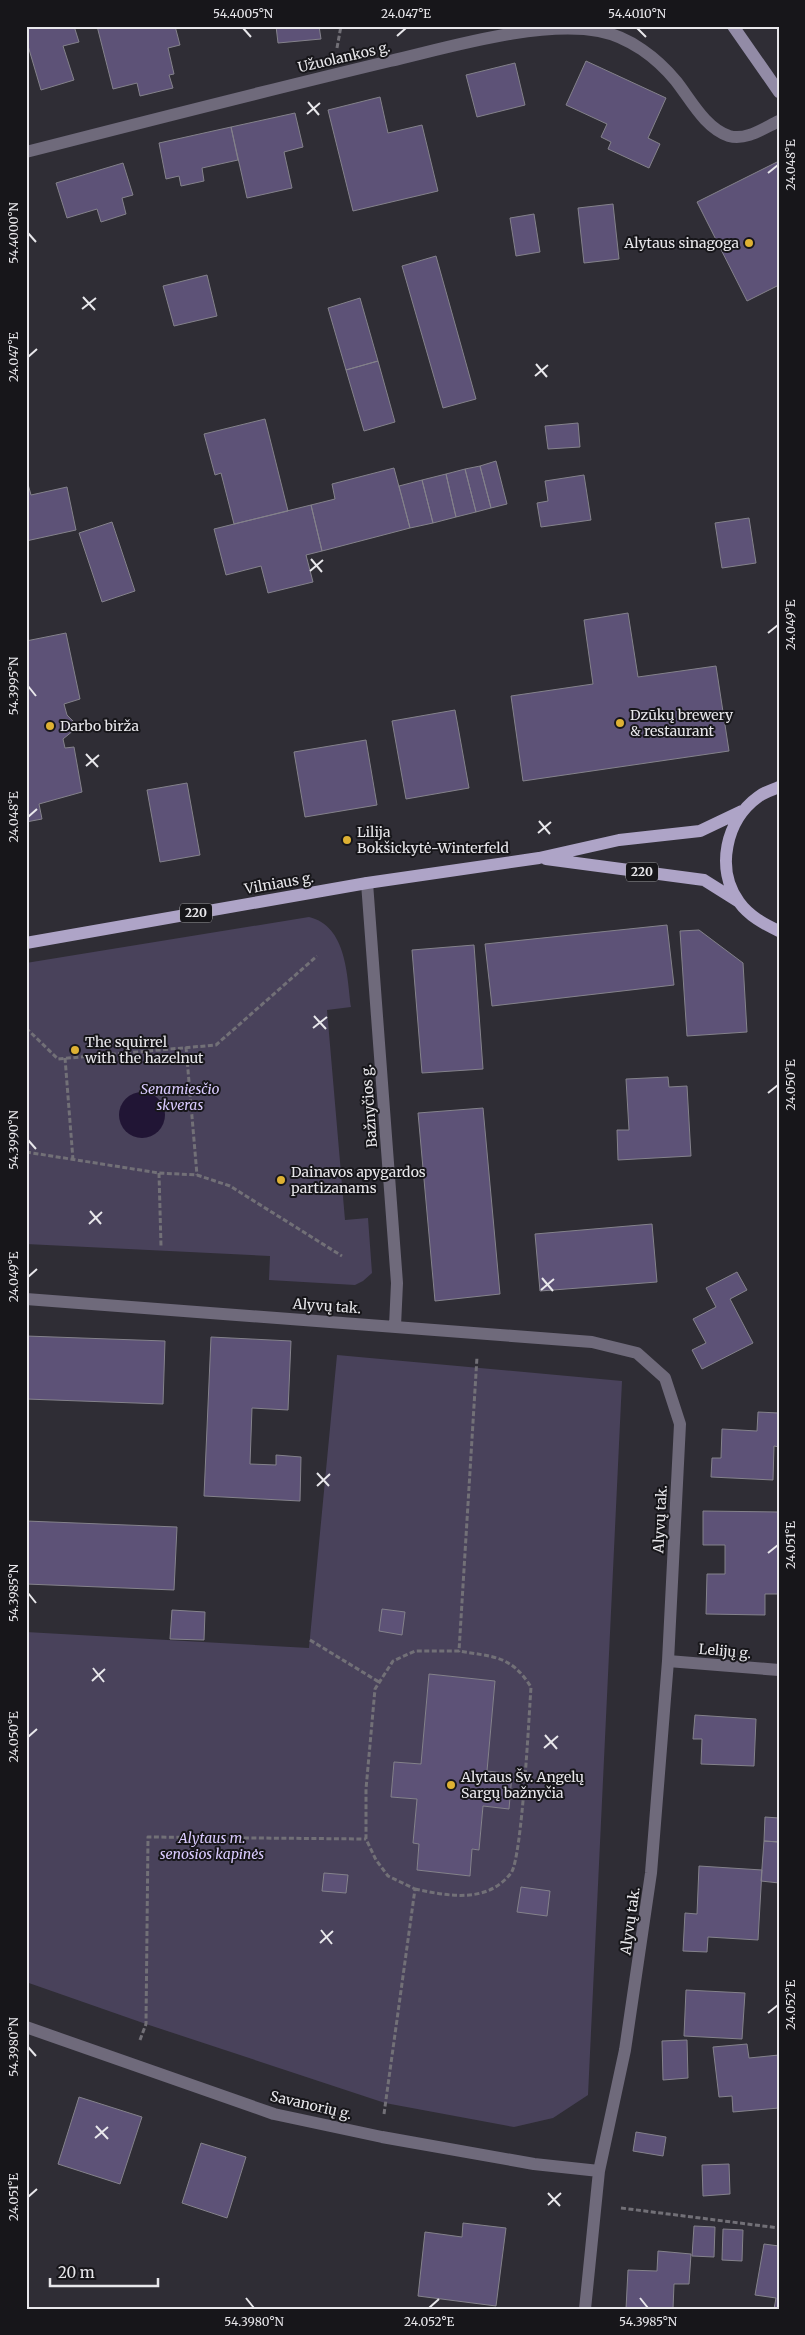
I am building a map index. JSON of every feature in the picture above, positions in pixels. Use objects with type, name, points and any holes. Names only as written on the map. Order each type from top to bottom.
[{"type":"main road","points":[[779,787],[759,796],[742,812],[730,832],[725,856],[728,880],[739,902],[757,920],[779,931]]},
{"type":"main road","name":"Vilniaus g.","points":[[26,943],[367,883],[539,858],[619,840],[700,831],[742,812]]},
{"type":"main road","name":"Vilniaus g.","points":[[539,858],[704,880],[739,902]]},
{"type":"street","points":[[734,26],[779,92]]},
{"type":"street","name":"Užuolankos g.","points":[[26,152],[271,90],[503,35],[563,29],[600,31],[633,44],[661,64],[710,126],[730,136],[747,136],[779,121]]},
{"type":"street","name":"Bažnyčios g.","points":[[367,883],[397,1283],[395,1326]]},
{"type":"street","name":"Alyvų tak.","points":[[26,1299],[592,1342],[637,1353],[665,1378],[680,1424],[668,1661],[652,1873],[625,2050],[599,2171],[597,2205],[584,2309]]},
{"type":"street","name":"Lelijų g.","points":[[668,1661],[779,1670]]},
{"type":"street","name":"Savanorių g.","points":[[26,2027],[274,2114],[382,2137],[524,2162],[599,2171]]},
{"type":"path","points":[[26,1028],[58,1059],[216,1045],[316,956]]},
{"type":"path","points":[[186,1048],[197,1175]]},
{"type":"path","points":[[65,1058],[73,1160]]},
{"type":"path","points":[[26,1152],[159,1172],[197,1175],[230,1186],[342,1256]]},
{"type":"path","points":[[159,1172],[161,1246]]},
{"type":"path","points":[[459,1651],[477,1355]]},
{"type":"path","points":[[310,1640],[379,1682]]},
{"type":"path","points":[[415,1650],[459,1651],[503,1659],[521,1672],[531,1687],[518,1845],[512,1872],[496,1885],[476,1896],[445,1895],[415,1889],[388,1876],[376,1860],[366,1839],[367,1780],[376,1689],[379,1682],[393,1661],[415,1650]]},
{"type":"path","points":[[132,2063],[146,2024],[148,1837],[366,1839]]},
{"type":"path","points":[[385,2103],[415,1889]]},
{"type":"path","points":[[597,2205],[779,2228]]},
{"type":"green space","name":"Senamiesčio skveras","points":[[309,917],[322,922],[331,930],[338,941],[346,967],[351,1007],[327,1010],[345,1220],[368,1218],[372,1273],[355,1285],[269,1280],[270,1256],[26,1244],[26,963]]},
{"type":"green space","name":"Alytaus m. senosios kapinės","points":[[337,1355],[622,1381],[588,2095],[553,2118],[514,2127],[385,2103],[26,1982],[26,1632],[309,1648]],"holes":[[[429,1674],[495,1681],[487,1771],[512,1774],[509,1808],[483,1806],[479,1850],[472,1849],[470,1876],[417,1870],[419,1844],[413,1843],[417,1799],[391,1797],[394,1762],[421,1764]]]},
{"type":"shaded area","points":[[142,1092],[155,1096],[161,1102],[165,1115],[161,1128],[155,1134],[142,1138],[129,1134],[123,1128],[119,1115],[123,1102],[129,1096]]},
{"type":"building","points":[[26,26],[74,26],[79,42],[63,46],[74,80],[41,90],[26,39]]},
{"type":"building","points":[[97,26],[175,26],[180,45],[168,48],[174,74],[169,75],[173,88],[140,96],[137,83],[113,89]]},
{"type":"building","points":[[276,26],[319,26],[321,39],[278,43]]},
{"type":"building","points":[[586,61],[666,98],[648,138],[660,144],[649,168],[608,149],[611,142],[601,137],[607,124],[566,105]]},
{"type":"building","points":[[515,63],[525,105],[477,117],[466,75]]},
{"type":"building","points":[[380,97],[388,133],[422,125],[438,191],[353,211],[328,110]]},
{"type":"building","points":[[295,113],[303,147],[284,152],[292,188],[247,198],[231,127]]},
{"type":"building","points":[[231,127],[238,160],[202,168],[204,181],[181,186],[179,176],[166,179],[159,143]]},
{"type":"building","name":"Alytaus sinagoga","points":[[779,161],[779,285],[747,301],[697,202]]},
{"type":"building","points":[[123,163],[133,195],[122,198],[126,214],[101,222],[97,209],[67,218],[56,183]]},
{"type":"building","points":[[613,204],[619,259],[584,263],[578,208]]},
{"type":"building","points":[[534,214],[540,252],[516,256],[510,218]]},
{"type":"building","points":[[436,256],[476,399],[443,408],[402,266]]},
{"type":"building","points":[[207,275],[217,316],[174,326],[163,286]]},
{"type":"building","points":[[360,298],[378,361],[346,370],[328,308]]},
{"type":"building","points":[[378,361],[395,422],[364,431],[346,370]]},
{"type":"building","points":[[265,419],[288,511],[234,524],[221,473],[215,475],[204,434]]},
{"type":"building","points":[[578,423],[580,447],[548,449],[545,426]]},
{"type":"building","points":[[496,461],[507,504],[491,508],[480,466]]},
{"type":"building","points":[[480,466],[491,508],[476,512],[465,469]]},
{"type":"building","points":[[394,468],[410,528],[322,551],[311,505],[335,499],[332,484]]},
{"type":"building","points":[[465,469],[476,512],[456,517],[446,474]]},
{"type":"building","points":[[446,474],[456,517],[433,523],[422,480]]},
{"type":"building","points":[[584,475],[591,520],[541,527],[537,503],[548,501],[545,481]]},
{"type":"building","points":[[26,477],[31,495],[67,487],[76,530],[26,541]]},
{"type":"building","points":[[422,480],[433,523],[410,528],[399,486]]},
{"type":"building","points":[[311,505],[322,551],[306,555],[313,582],[268,593],[261,566],[226,575],[214,529]]},
{"type":"building","points":[[749,518],[756,563],[722,568],[715,523]]},
{"type":"building","points":[[112,522],[135,591],[102,602],[79,533]]},
{"type":"building","name":"Dzūkų brewery & restaurant","points":[[628,613],[638,677],[716,666],[729,751],[523,781],[511,696],[593,684],[584,620]]},
{"type":"building","name":"Darbo birža","points":[[66,633],[80,699],[64,704],[67,715],[74,722],[74,730],[63,739],[65,748],[74,747],[82,792],[39,804],[42,819],[26,822],[26,641]]},
{"type":"building","points":[[455,710],[469,788],[406,799],[392,721]]},
{"type":"building","points":[[366,740],[377,805],[305,817],[294,752]]},
{"type":"building","points":[[187,783],[200,855],[160,862],[147,790]]},
{"type":"building","points":[[667,925],[674,985],[492,1006],[485,944]]},
{"type":"building","points":[[699,930],[743,963],[747,1032],[687,1036],[680,931]]},
{"type":"building","points":[[474,945],[483,1069],[422,1073],[412,950]]},
{"type":"building","points":[[668,1077],[669,1087],[687,1086],[691,1156],[618,1160],[617,1130],[629,1130],[626,1079]]},
{"type":"building","points":[[483,1108],[500,1294],[435,1301],[418,1113]]},
{"type":"building","points":[[652,1224],[657,1282],[540,1291],[535,1234]]},
{"type":"building","points":[[737,1272],[747,1290],[730,1299],[753,1343],[702,1369],[692,1350],[706,1343],[693,1319],[716,1307],[706,1288]]},
{"type":"building","points":[[26,1336],[165,1341],[163,1404],[26,1399]]},
{"type":"building","points":[[211,1337],[291,1341],[288,1410],[252,1408],[250,1464],[276,1465],[276,1455],[301,1457],[300,1501],[204,1496]]},
{"type":"building","points":[[758,1412],[779,1413],[779,1447],[774,1446],[773,1480],[711,1477],[712,1458],[721,1458],[722,1429],[757,1431]]},
{"type":"building","points":[[703,1511],[779,1512],[779,1594],[765,1594],[765,1615],[706,1614],[707,1574],[725,1574],[725,1545],[703,1545]]},
{"type":"building","points":[[26,1521],[177,1527],[174,1590],[26,1584]]},
{"type":"building","points":[[382,1609],[405,1612],[402,1635],[379,1631]]},
{"type":"building","points":[[172,1610],[205,1612],[204,1640],[170,1639]]},
{"type":"building","name":"Alytaus Šv. Angelų Sargų bažnyčia","points":[[429,1674],[495,1681],[487,1771],[512,1774],[509,1809],[483,1806],[479,1850],[472,1849],[470,1876],[417,1870],[419,1844],[413,1843],[417,1799],[391,1797],[394,1762],[421,1764]]},
{"type":"building","points":[[695,1715],[756,1719],[754,1766],[701,1764],[702,1739],[693,1739]]},
{"type":"building","points":[[765,1817],[779,1818],[779,1842],[764,1841]]},
{"type":"building","points":[[764,1841],[779,1842],[779,1883],[761,1881]]},
{"type":"building","points":[[699,1866],[762,1870],[758,1940],[708,1937],[707,1952],[683,1951],[685,1913],[697,1914]]},
{"type":"building","points":[[324,1873],[348,1875],[346,1893],[322,1891]]},
{"type":"building","points":[[521,1887],[550,1891],[547,1916],[517,1912]]},
{"type":"building","points":[[686,1990],[745,1993],[742,2039],[684,2036]]},
{"type":"building","points":[[687,2040],[688,2078],[663,2080],[662,2041]]},
{"type":"building","points":[[747,2044],[749,2058],[779,2055],[779,2108],[733,2112],[732,2096],[719,2097],[713,2047]]},
{"type":"building","points":[[79,2097],[142,2117],[120,2184],[58,2164]]},
{"type":"building","points":[[636,2132],[666,2137],[663,2156],[633,2151]]},
{"type":"building","points":[[201,2143],[246,2157],[227,2218],[182,2203]]},
{"type":"building","points":[[729,2164],[730,2194],[703,2196],[702,2165]]},
{"type":"building","points":[[463,2223],[506,2228],[496,2306],[418,2296],[425,2232],[462,2237]]},
{"type":"building","points":[[694,2226],[715,2227],[714,2257],[692,2256]]},
{"type":"building","points":[[723,2229],[743,2230],[742,2261],[722,2260]]},
{"type":"building","points":[[764,2244],[779,2246],[779,2309],[774,2309],[776,2298],[755,2295]]},
{"type":"building","points":[[658,2251],[691,2254],[689,2284],[674,2284],[673,2309],[626,2309],[628,2270],[657,2271]]},
{"type":"place","name":"Alytaus sinagoga","points":[[749,243]]},
{"type":"place","name":"Dzūkų brewery & restaurant","points":[[620,723]]},
{"type":"place","name":"Darbo birža","points":[[50,726]]},
{"type":"place","name":"Lilija Bokšickytė-Winterfeld","points":[[347,840]]},
{"type":"place","name":"The squirrel with the hazelnut","points":[[75,1050]]},
{"type":"place","name":"Dainavos apygardos partizanams","points":[[281,1180]]},
{"type":"place","name":"Alytaus Šv. Angelų Sargų bažnyčia","points":[[451,1785]]}]
